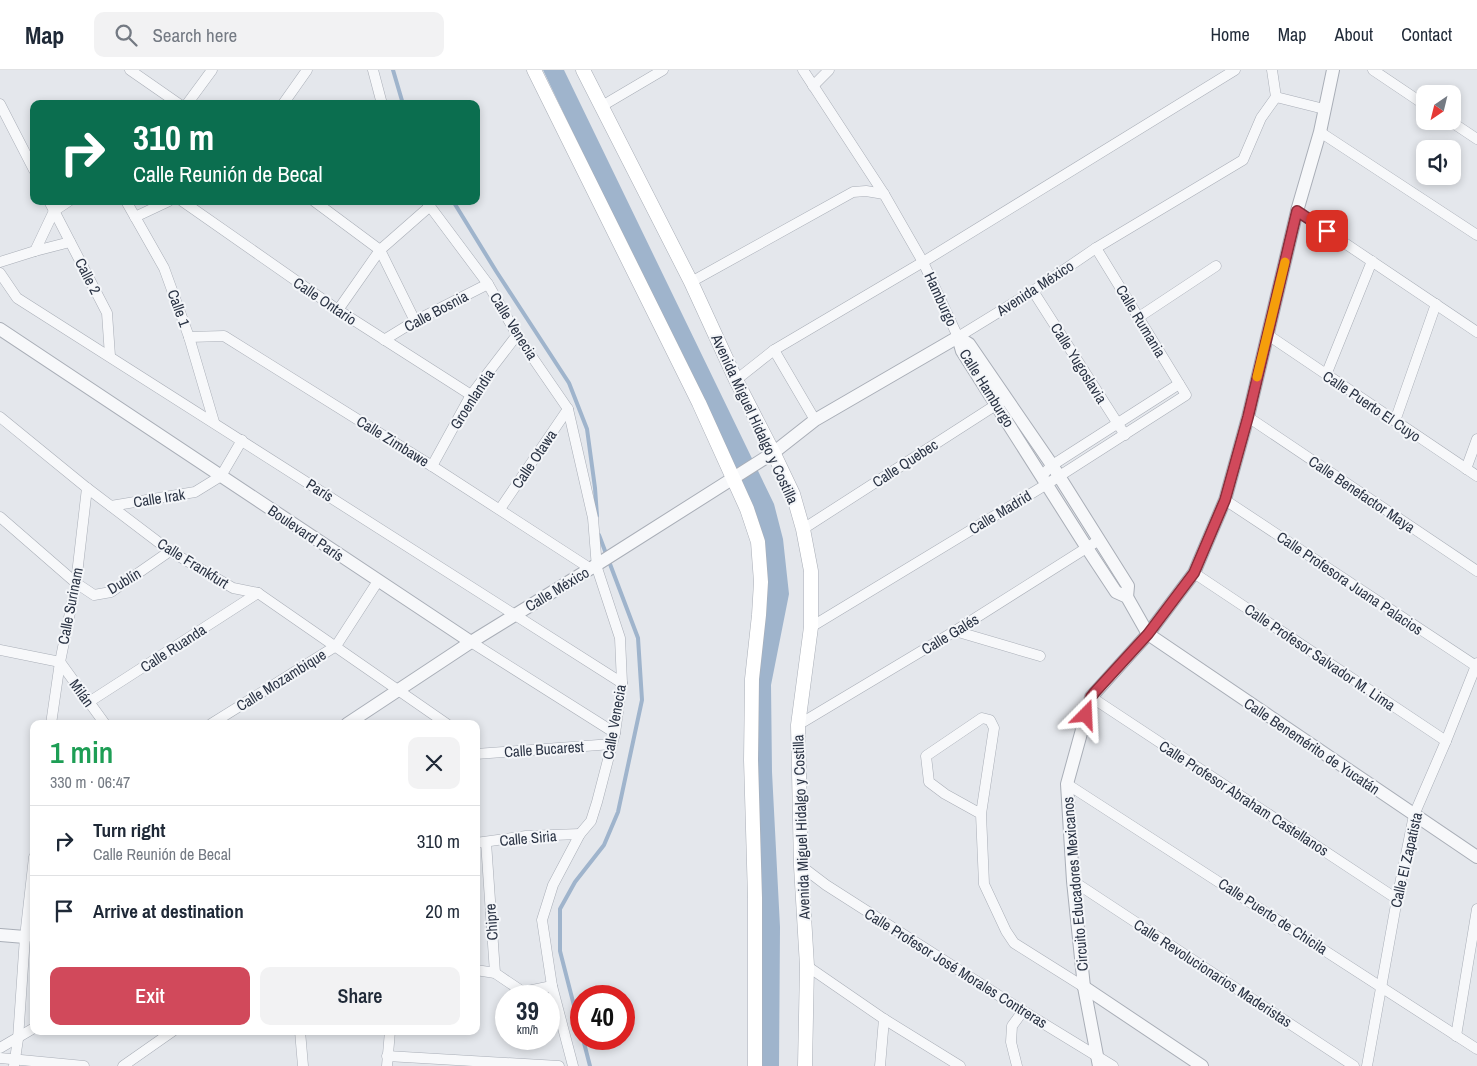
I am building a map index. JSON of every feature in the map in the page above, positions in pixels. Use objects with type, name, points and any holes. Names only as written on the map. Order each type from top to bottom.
[{"type":"main road","points":[[534,70],[699,403],[734,478],[758,542],[761,582],[752,679],[751,760],[756,898],[755,1066]]},
{"type":"main road","name":"Avenida Miguel Hidalgo y Costilla","points":[[583,70],[690,282],[771,454],[793,494],[804,529],[811,571],[811,627],[798,725],[800,866],[807,966],[805,1066]]},
{"type":"street","points":[[130,70],[173,100]]},
{"type":"street","points":[[190,100],[212,70]]},
{"type":"street","points":[[286,100],[307,70]]},
{"type":"street","points":[[373,70],[381,100]]},
{"type":"street","points":[[602,106],[663,70]]},
{"type":"street","name":"Hamburgo","points":[[803,70],[884,194],[923,262],[958,337]]},
{"type":"street","points":[[813,86],[829,70]]},
{"type":"street","points":[[736,380],[774,350],[923,262],[1235,70]]},
{"type":"street","points":[[1272,70],[1276,97],[1324,109]]},
{"type":"street","name":"Circuito Educadores Mexicanos","points":[[1098,1061],[1084,987],[1073,881],[1067,784],[1091,697],[1148,634],[1194,573],[1225,500],[1248,417],[1297,211],[1320,132],[1333,70]]},
{"type":"street","points":[[1373,70],[1416,99]]},
{"type":"street","name":"Avenida México","points":[[771,454],[815,420],[958,337],[1033,291],[1096,248],[1243,160],[1261,118],[1276,97]]},
{"type":"street","points":[[0,104],[30,162]]},
{"type":"street","points":[[1461,128],[1477,139]]},
{"type":"street","points":[[1320,132],[1477,235]]},
{"type":"street","points":[[690,282],[853,192],[866,191],[884,194]]},
{"type":"street","name":"Calle 2","points":[[51,205],[107,312],[110,356]]},
{"type":"street","points":[[35,251],[54,211],[63,205]]},
{"type":"street","name":"Calle 1","points":[[128,205],[164,268],[189,337],[214,422]]},
{"type":"street","points":[[135,217],[160,205]]},
{"type":"street","name":"Calle Ontario","points":[[188,205],[338,310],[471,395]]},
{"type":"street","points":[[319,205],[380,250],[415,321]]},
{"type":"street","points":[[338,310],[380,250],[427,205]]},
{"type":"street","name":"Calle Venecia","points":[[429,205],[488,284],[518,335],[568,409],[594,518],[596,565],[620,638],[622,683],[615,732],[591,821],[580,834],[553,885],[542,920],[552,985]]},
{"type":"street","points":[[1297,211],[1477,332]]},
{"type":"street","points":[[0,262],[70,242]]},
{"type":"street","name":"Calle Rumania","points":[[1096,248],[1186,395]]},
{"type":"street","points":[[1326,375],[1372,261]]},
{"type":"street","points":[[1139,317],[1216,266]]},
{"type":"street","name":"París","points":[[0,273],[17,298],[622,683]]},
{"type":"street","name":"Calle Bosnia","points":[[384,340],[415,321],[488,284]]},
{"type":"street","name":"Calle Yugoslavia","points":[[1033,291],[1125,435]]},
{"type":"street","points":[[1395,421],[1436,304]]},
{"type":"street","name":"Boulevard París","points":[[0,329],[470,642],[615,732]]},
{"type":"street","name":"Groenlandia","points":[[432,466],[471,395],[518,335]]},
{"type":"street","name":"Calle Puerto El Cuyo","points":[[1268,335],[1477,476]]},
{"type":"street","name":"Calle Zimbawe","points":[[189,337],[224,336],[500,510],[596,565]]},
{"type":"street","name":"Calle Hamburgo","points":[[958,337],[962,351],[1060,476],[1128,586],[1127,597],[1148,634]]},
{"type":"street","points":[[774,350],[815,420]]},
{"type":"street","name":"Calle Madrid","points":[[1045,480],[1052,465],[1179,384]]},
{"type":"street","name":"Calle Madrid","points":[[811,627],[1045,480],[1060,476],[1186,395]]},
{"type":"street","name":"Calle Hamburgo","points":[[1002,401],[1045,480],[1086,548],[1116,592],[1127,597]]},
{"type":"street","name":"Calle Quebec","points":[[804,529],[1002,401]]},
{"type":"street","name":"Calle Otawa","points":[[500,510],[568,409]]},
{"type":"street","name":"Calle Frankfurt","points":[[0,417],[87,488],[170,551],[233,588],[258,593],[441,720]]},
{"type":"street","name":"Calle Benefactor Maya","points":[[1248,417],[1477,571]]},
{"type":"street","points":[[1466,469],[1477,439]]},
{"type":"street","name":"Calle Irak","points":[[111,506],[195,492],[221,476],[242,440]]},
{"type":"street","name":"Calle México","points":[[353,720],[470,642],[771,454]]},
{"type":"street","name":"Calle Surinam","points":[[52,720],[60,662],[76,584],[87,488]]},
{"type":"street","name":"Calle Profesora Juana Palacios","points":[[1225,500],[1476,664]]},
{"type":"street","name":"Dublín","points":[[0,517],[76,584],[94,595],[111,592],[170,551]]},
{"type":"street","name":"Calle Galés","points":[[798,725],[955,631],[1099,540]]},
{"type":"street","name":"Calle Profesor Salvador M. Lima","points":[[1194,573],[1446,741]]},
{"type":"street","name":"Calle Mozambique","points":[[216,720],[336,646],[378,581]]},
{"type":"street","name":"Calle Ruanda","points":[[89,702],[258,593]]},
{"type":"street","points":[[955,631],[1040,656]]},
{"type":"street","name":"Calle Benemérito de Yucatán","points":[[1148,634],[1477,857]]},
{"type":"street","points":[[0,650],[60,662]]},
{"type":"street","name":"Milán","points":[[60,662],[102,720]]},
{"type":"street","name":"Calle El Zapatista","points":[[1367,1066],[1414,815],[1476,664]]},
{"type":"street","name":"Calle Profesor Abraham Castellanos","points":[[1091,697],[1397,899]]},
{"type":"street","points":[[981,814],[945,794],[929,782],[926,756],[982,718],[990,720],[994,728],[981,814],[984,884],[1006,931],[1014,943],[1084,987],[1202,1066]]},
{"type":"street","name":"Calle Bucarest","points":[[480,753],[612,744]]},
{"type":"street","points":[[480,747],[488,752]]},
{"type":"street","name":"Calle Puerto de Chicila","points":[[1067,784],[1477,1049]]},
{"type":"street","name":"Calle Siria","points":[[481,842],[526,836],[580,834]]},
{"type":"street","name":"Chipre","points":[[481,842],[495,973]]},
{"type":"street","name":"Calle Profesor José Morales Contreras","points":[[800,866],[826,885],[1098,1061],[1113,1066]]},
{"type":"street","name":"Calle Revolucionarios Maderistas","points":[[1073,881],[1354,1066]]},
{"type":"street","points":[[1456,1036],[1477,909]]},
{"type":"street","points":[[15,1063],[30,919]]},
{"type":"street","points":[[0,935],[29,934]]},
{"type":"street","points":[[807,966],[884,1019],[960,1066]]},
{"type":"street","points":[[480,971],[495,973],[513,985]]},
{"type":"street","points":[[1017,1066],[1011,1042],[1012,1026],[1023,1011]]},
{"type":"street","name":"Calle Venecia","points":[[560,1016],[573,1066]]},
{"type":"street","points":[[880,1066],[884,1019]]},
{"type":"street","points":[[0,1048],[30,1030]]},
{"type":"street","points":[[123,1066],[167,1035]]},
{"type":"street","points":[[300,1035],[303,1066]]},
{"type":"street","points":[[390,1035],[387,1061],[559,1066]]},
{"type":"street","points":[[0,1058],[15,1063],[84,1066]]},
{"type":"water","points":[[543,70],[564,70],[774,504],[783,539],[789,594],[771,685],[772,772],[780,927],[779,1066],[760,1066],[754,754],[758,522]]},
{"type":"waterway","points":[[393,70],[402,100]]},
{"type":"waterway","points":[[455,205],[569,383],[587,429],[597,516]]},
{"type":"waterway","points":[[570,990],[560,951],[560,909],[575,882],[604,845],[618,812],[642,700],[638,638],[599,535]]},
{"type":"waterway","points":[[586,1050],[590,1066]]},
{"type":"slow traffic","points":[[1257,377],[1285,262]]},
{"type":"route","points":[[1086,715],[1091,697],[1148,634],[1194,573],[1225,500],[1248,417],[1297,211],[1327,231]]}]
